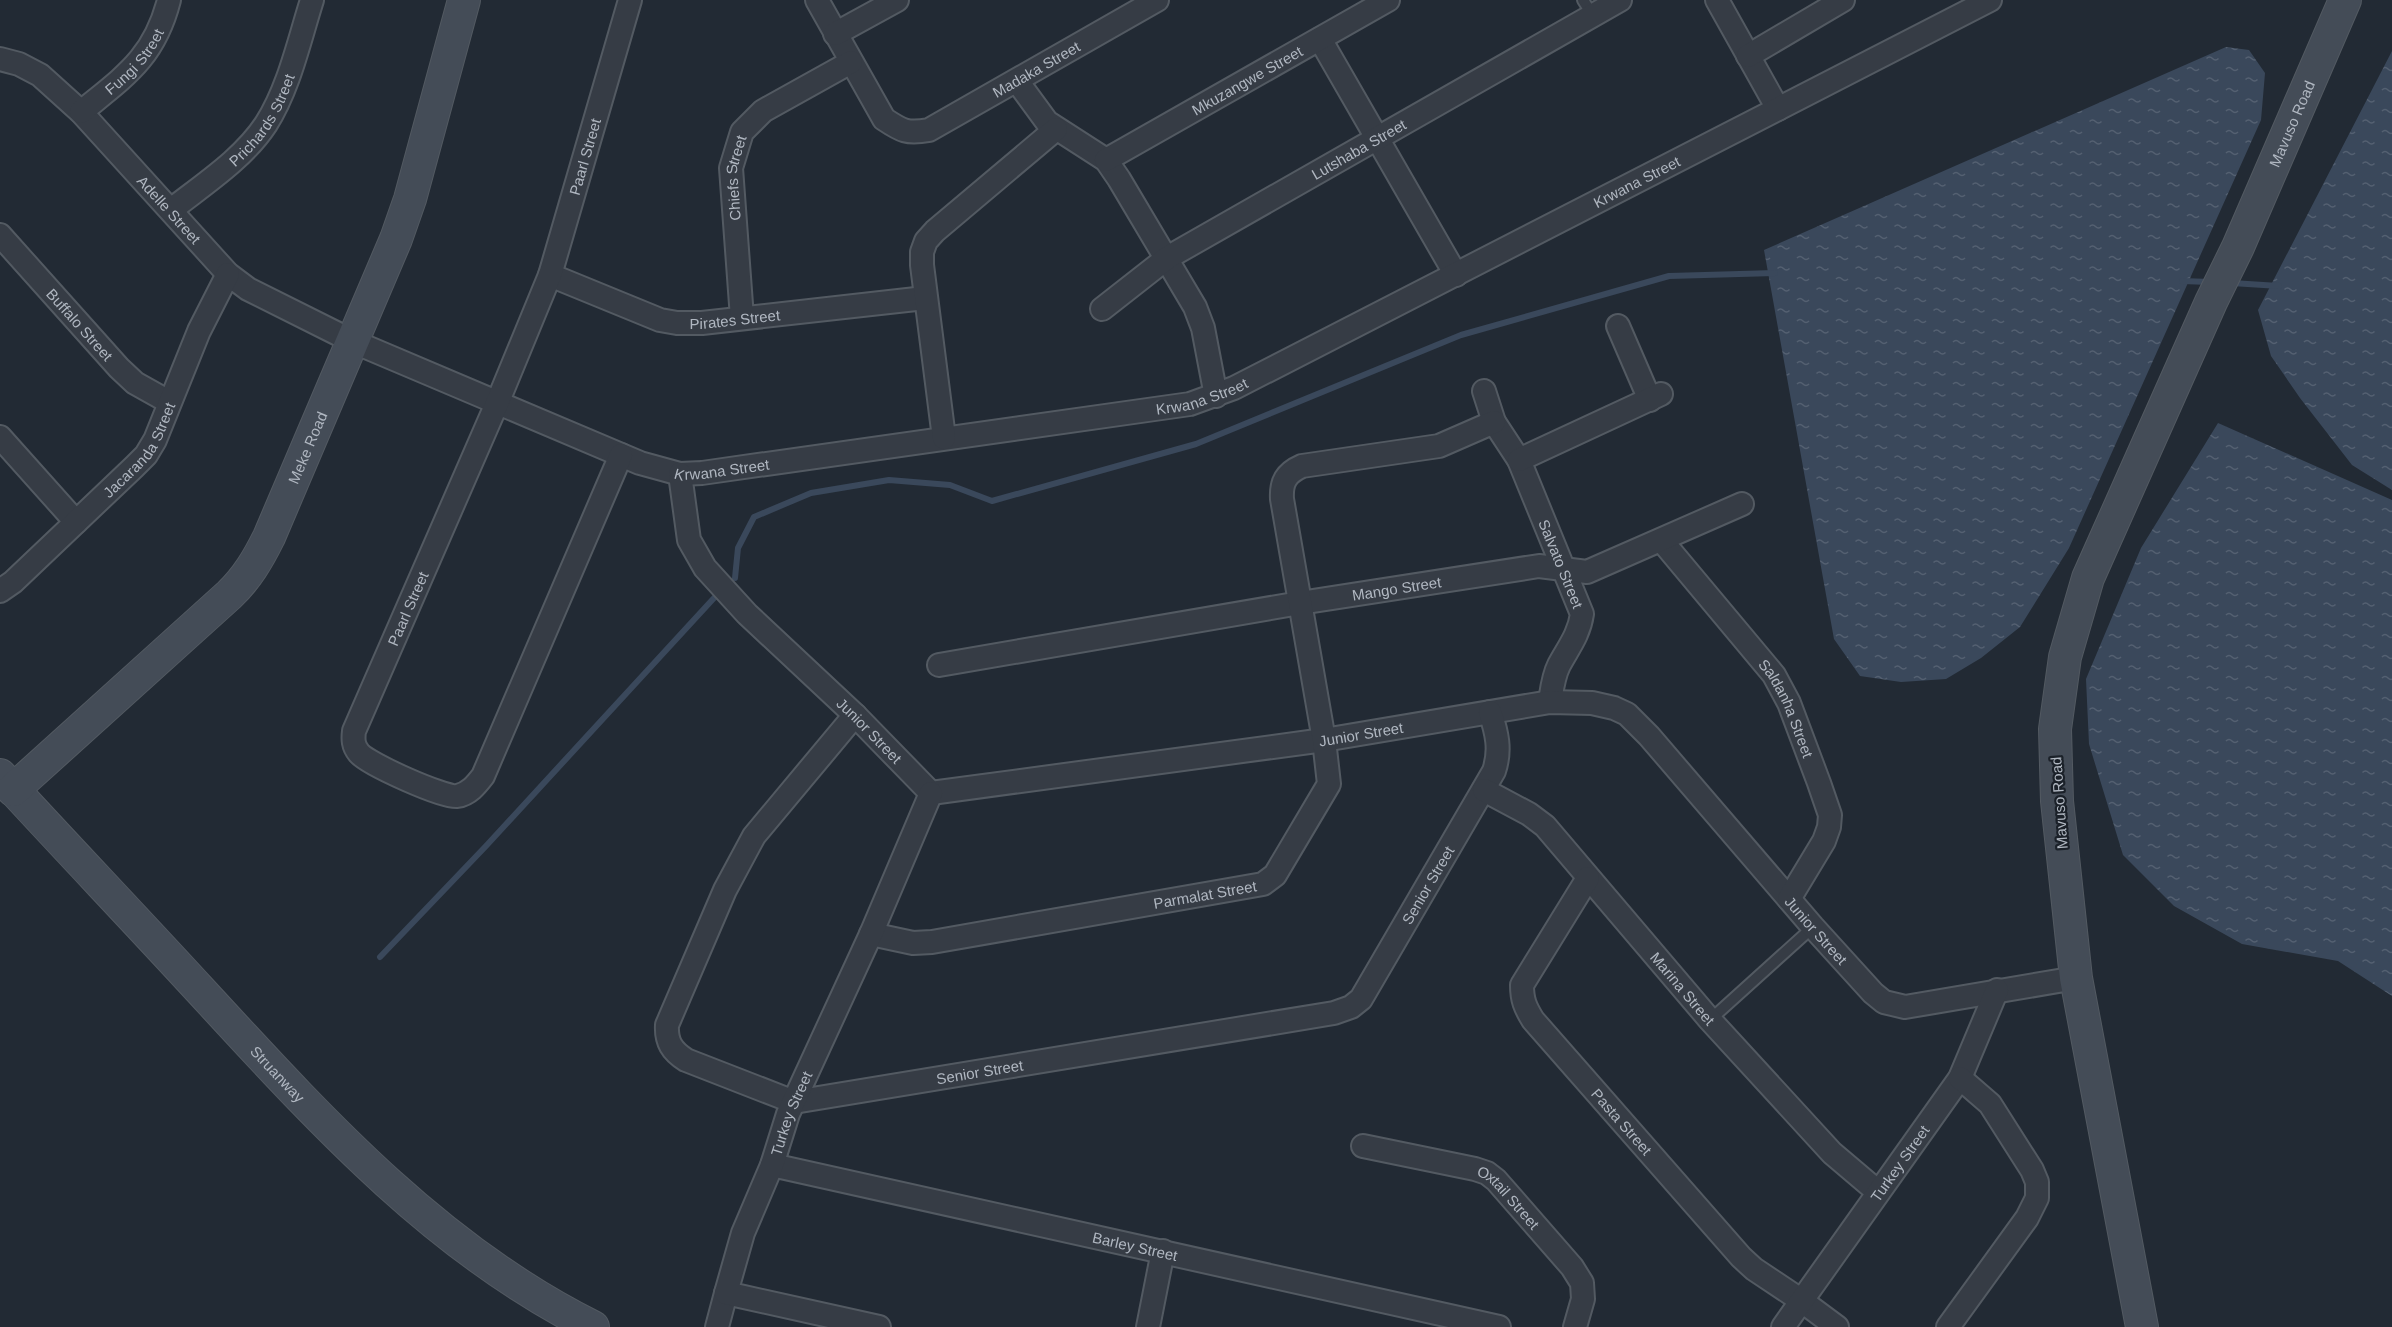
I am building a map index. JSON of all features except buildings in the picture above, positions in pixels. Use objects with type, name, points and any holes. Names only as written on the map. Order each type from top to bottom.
[{"type":"street","name":"Fungi Street","points":[[81,112],[132,70],[145,56],[164,19],[169,0]]},
{"type":"street","name":"Prichards Street","points":[[171,210],[231,162],[252,142],[266,124],[282,92],[312,0]]},
{"type":"street","name":"Meke Road","points":[[7,786],[243,582],[269,537],[396,239],[410,199],[464,0]]},
{"type":"street","name":"Paarl Street","points":[[621,455],[483,776],[476,786],[456,796],[443,794],[383,768],[359,753],[353,744],[354,731],[498,401],[550,275],[630,0]]},
{"type":"street","points":[[817,0],[851,62]]},
{"type":"street","points":[[835,34],[897,0]]},
{"type":"street","name":"Madaka Street","points":[[851,62],[885,119],[900,130],[912,133],[929,130],[1157,0]]},
{"type":"street","name":"Mkuzangwe Street","points":[[1106,159],[1388,0]]},
{"type":"street","name":"Lutshaba Street","points":[[1102,309],[1167,258],[1378,138],[1588,8],[1620,0]]},
{"type":"street","points":[[1717,0],[1778,109]]},
{"type":"street","points":[[1748,56],[1843,0]]},
{"type":"street","name":"Krwana Street","points":[[352,341],[621,455],[680,474],[702,473],[1178,406],[1216,396],[1990,0]]},
{"type":"street","name":"Mavuso Road","points":[[2142,1327],[2076,978],[2057,801],[2055,729],[2065,657],[2088,578],[2211,302],[2238,247],[2346,0]]},
{"type":"street","points":[[1320,39],[1456,274]]},
{"type":"street","name":"Adelle Street","points":[[0,59],[19,64],[40,75],[81,112],[228,274],[248,289],[352,341]]},
{"type":"street","name":"Chiefs Street","points":[[742,318],[731,176],[735,152],[742,132],[762,111],[851,62]]},
{"type":"street","points":[[1017,81],[1047,122],[1106,159],[1182,282],[1199,318],[1216,396]]},
{"type":"street","points":[[944,438],[925,298],[922,252],[926,241],[966,204],[1056,129]]},
{"type":"street","name":"Buffalo Street","points":[[0,236],[118,368],[135,383],[169,402]]},
{"type":"street","name":"Jacaranda Street","points":[[0,591],[14,582],[146,455],[155,441],[199,331],[228,274]]},
{"type":"street","name":"Pirates Street","points":[[550,275],[660,321],[694,323],[925,298]]},
{"type":"street","points":[[1519,460],[1655,397],[1618,326]]},
{"type":"street","name":"Salvato Street","points":[[1484,391],[1494,422],[1519,460],[1582,614],[1580,628],[1574,642],[1556,672],[1550,702]]},
{"type":"street","name":"Parmalat Street","points":[[871,934],[913,943],[932,942],[1263,884],[1275,875],[1329,784],[1324,740],[1281,486],[1285,477],[1302,466],[1439,446],[1494,422]]},
{"type":"street","points":[[0,437],[76,522]]},
{"type":"street","name":"Junior Street","points":[[680,474],[689,540],[705,568],[747,614],[855,715],[931,793],[1324,740],[1550,702],[1592,703],[1628,714],[1813,927],[1884,1002],[1905,1006],[2076,978]]},
{"type":"street","name":"Mango Street","points":[[939,665],[1300,603],[1539,566],[1587,572],[1742,504]]},
{"type":"street","name":"Saldanha Street","points":[[1662,541],[1774,675],[1789,703],[1819,783],[1830,815],[1829,827],[1824,841],[1789,899]]},
{"type":"street","name":"Senior Street","points":[[794,1102],[1334,1014],[1351,1007],[1361,999],[1484,790],[1498,758],[1498,737],[1490,712]]},
{"type":"street","points":[[794,1102],[676,1054],[668,1042],[667,1025],[725,890],[754,836],[855,715]]},
{"type":"street","name":"Struanway","points":[[7,786],[297,1096],[368,1166],[481,1260],[552,1306],[593,1327]]},
{"type":"street","name":"Marina Street","points":[[1484,790],[1529,814],[1545,826],[1710,1020],[1832,1153],[1878,1192]]},
{"type":"street","name":"Turkey Street","points":[[717,1327],[753,1203],[772,1165],[794,1102],[871,934],[931,793]]},
{"type":"street","name":"Pasta Street","points":[[1588,878],[1522,985],[1522,999],[1525,1008],[1741,1257],[1754,1269],[1837,1327]]},
{"type":"street","name":"Turkey Street","points":[[1783,1327],[1960,1078],[1997,990]]},
{"type":"street","points":[[1948,1327],[2027,1218],[2037,1198],[2037,1182],[2032,1170],[1990,1104],[1960,1078]]},
{"type":"street","name":"Oxtail Street","points":[[1363,1146],[1475,1169],[1496,1180],[1572,1267],[1582,1283],[1583,1299],[1575,1327]]},
{"type":"street","name":"Barley Street","points":[[772,1165],[1499,1327]]},
{"type":"street","points":[[1148,1327],[1163,1251]]},
{"type":"street","points":[[726,1293],[879,1327]]},
{"type":"lane","points":[[1710,1020],[1813,927]]},
{"type":"water","points":[[2226,47],[2249,50],[2265,73],[2261,120],[2069,548],[2020,627],[1981,658],[1946,679],[1901,682],[1860,676],[1834,639],[1764,250]]},
{"type":"water","points":[[2392,51],[2392,490],[2352,465],[2300,398],[2271,356],[2258,310]]},
{"type":"water","points":[[2218,423],[2392,500],[2392,996],[2338,961],[2242,944],[2174,906],[2123,855],[2089,744],[2086,679],[2141,548]]},
{"type":"waterway","points":[[735,578],[738,548],[754,517],[811,493],[889,480],[950,485],[992,501],[1196,444],[1461,335],[1669,276],[1775,273]]},
{"type":"waterway","points":[[2182,281],[2210,282]]},
{"type":"waterway","points":[[2232,283],[2279,286]]},
{"type":"waterway","points":[[380,957],[486,846],[714,598]]}]
